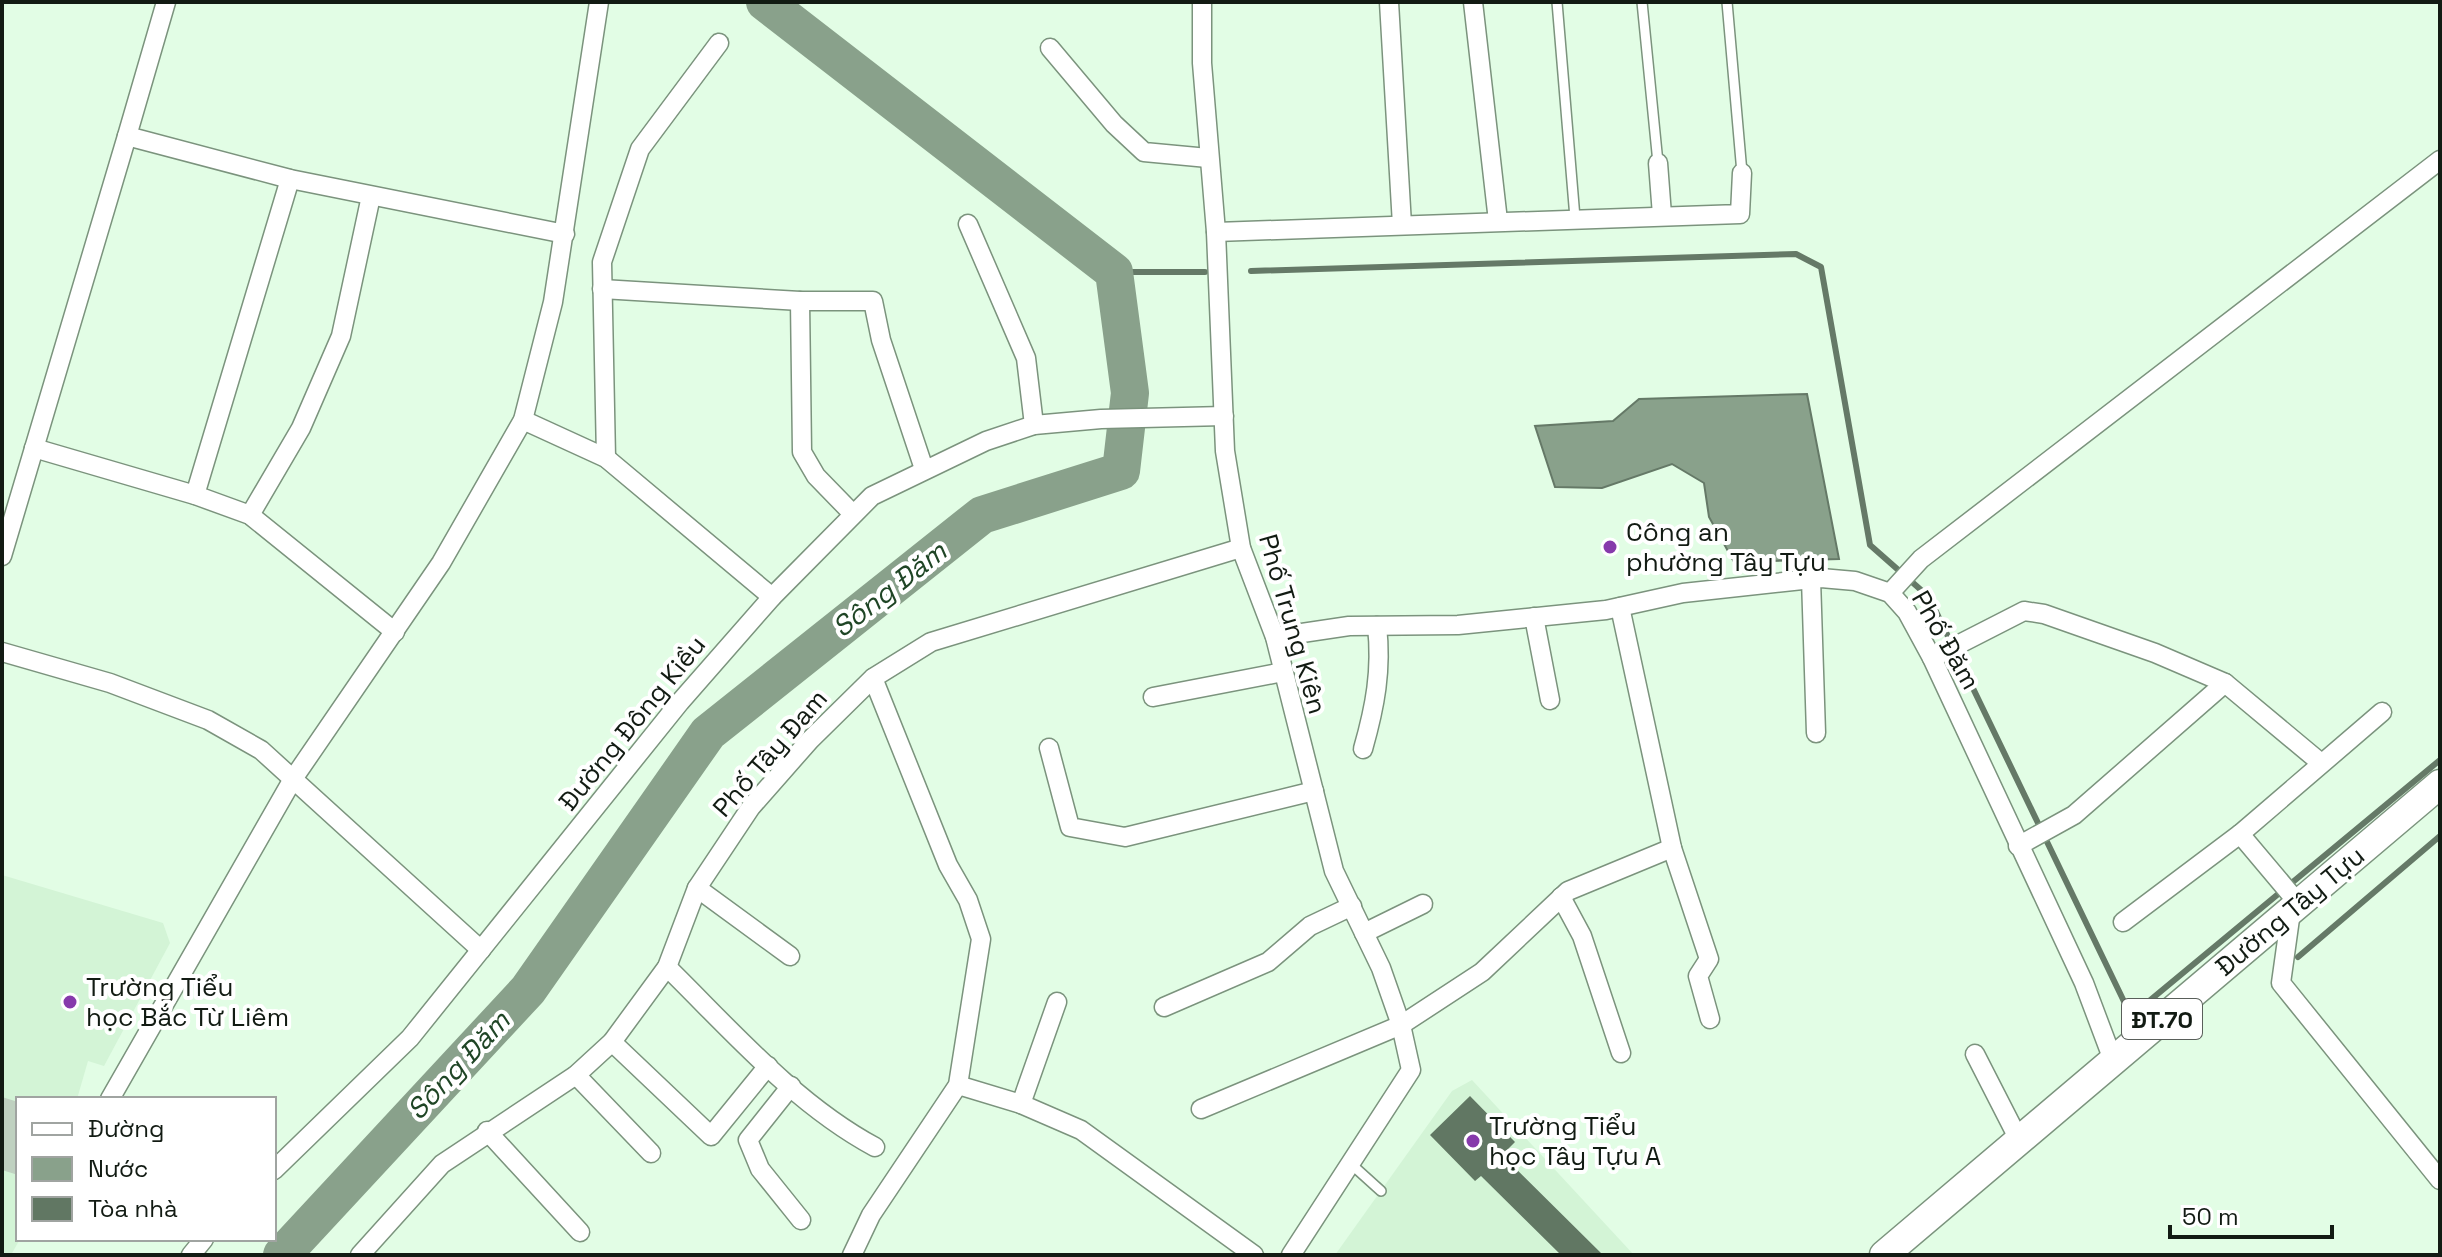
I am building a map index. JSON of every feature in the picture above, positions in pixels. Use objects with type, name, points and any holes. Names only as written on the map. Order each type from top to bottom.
[{"type":"main road","name":"Đường Tây Tựu","points":[[1884,1255],[2293,903],[2440,784]]},
{"type":"street","points":[[2,556],[166,2]]},
{"type":"street","points":[[111,1097],[293,779],[441,563],[523,420],[553,302],[599,2]]},
{"type":"street","name":"Phố Trung Kiên","points":[[1202,2],[1225,451],[1241,548],[1275,637],[1334,871],[1364,933],[1401,1025],[1411,1070],[1291,1255]]},
{"type":"street","points":[[1389,2],[1402,225]]},
{"type":"street","points":[[1473,2],[1498,221]]},
{"type":"street","points":[[606,458],[602,262],[640,149],[719,43]]},
{"type":"street","points":[[1050,48],[1114,124],[1144,152],[1208,158]]},
{"type":"street","points":[[127,136],[290,179],[565,234]]},
{"type":"street","points":[[1892,590],[1921,559],[2440,160]]},
{"type":"street","points":[[1658,163],[1662,215]]},
{"type":"street","points":[[1216,237],[1402,225],[1741,214],[1742,173]]},
{"type":"street","points":[[195,495],[290,179]]},
{"type":"street","points":[[250,515],[301,428],[341,336],[371,196]]},
{"type":"street","points":[[968,224],[1026,358],[1034,425]]},
{"type":"street","points":[[602,289],[800,301],[873,301],[881,340],[924,469]]},
{"type":"street","points":[[800,301],[802,452],[816,476],[852,513]]},
{"type":"street","name":"Đường Đông Kiều","points":[[276,1168],[410,1038],[680,702],[772,597],[820,552],[852,513],[872,496],[924,469],[1034,425],[1101,419],[1224,416]]},
{"type":"street","points":[[523,420],[606,458],[772,597]]},
{"type":"street","points":[[34,448],[195,495],[250,515],[395,632]]},
{"type":"street","name":"Phố Tây Đam","points":[[360,1255],[442,1164],[487,1131],[576,1075],[612,1042],[667,967],[697,888],[751,807],[810,740],[873,678],[931,642],[1241,548]]},
{"type":"street","points":[[1811,579],[1816,733]]},
{"type":"street","name":"Phố Đăm","points":[[1275,637],[1377,626],[1458,625],[1534,617],[1620,607],[1683,593],[1811,579],[1855,581],[1892,590],[1936,656],[2084,983],[2113,1060]]},
{"type":"street","points":[[1620,607],[1672,848],[1709,959],[1698,976],[1710,1019]]},
{"type":"street","points":[[1936,656],[2024,611],[2044,614],[2155,653],[2225,683],[2321,763]]},
{"type":"street","points":[[1534,617],[1550,700]]},
{"type":"street","points":[[1363,749],[1378,694],[1380,653],[1377,626]]},
{"type":"street","points":[[2,652],[110,683],[208,720],[261,750],[481,950]]},
{"type":"street","points":[[1153,697],[1283,672]]},
{"type":"street","points":[[852,1255],[871,1215],[958,1085],[981,939],[968,900],[948,865],[873,678]]},
{"type":"street","points":[[2021,844],[2074,815],[2225,683]]},
{"type":"street","points":[[2123,922],[2240,834],[2382,712]]},
{"type":"street","points":[[1049,748],[1070,827],[1098,833],[1125,837],[1314,791]]},
{"type":"street","points":[[2240,834],[2293,903],[2281,983],[2440,1180]]},
{"type":"street","points":[[1201,1109],[1401,1025],[1482,972],[1568,891],[1672,848]]},
{"type":"street","points":[[697,888],[790,956]]},
{"type":"street","points":[[1561,897],[1582,936],[1621,1053]]},
{"type":"street","points":[[1364,933],[1423,904]]},
{"type":"street","points":[[1164,1007],[1268,962],[1310,926],[1352,906]]},
{"type":"street","points":[[667,967],[791,1086],[851,1134],[875,1147]]},
{"type":"street","points":[[1021,1104],[1057,1002]]},
{"type":"street","points":[[612,1042],[711,1136],[768,1066]]},
{"type":"street","points":[[1975,1054],[2019,1140]]},
{"type":"street","points":[[576,1075],[651,1153]]},
{"type":"street","points":[[958,1085],[1021,1104],[1081,1130],[1254,1255]]},
{"type":"street","points":[[791,1086],[748,1140],[760,1169],[801,1220]]},
{"type":"street","points":[[487,1131],[580,1232]]},
{"type":"lane","points":[[1557,2],[1575,218]]},
{"type":"lane","points":[[1642,2],[1658,163]]},
{"type":"lane","points":[[1727,2],[1742,173]]},
{"type":"lane","points":[[1350,1163],[1381,1191]]},
{"type":"shaded area","name":"Trường Tiểu học Bắc Từ Liêm","points":[[2,875],[163,923],[170,943],[104,1066],[88,1061],[78,1097],[16,1097],[16,1241],[19,1241],[11,1255],[2,1255]]},
{"type":"shaded area","name":"Trường Tiểu học Tây Tựu A","points":[[1472,1080],[1634,1255],[1335,1255],[1452,1091]]},
{"type":"shaded area","points":[[2,1097],[16,1101],[16,1174],[2,1170]]},
{"type":"water","points":[[1807,394],[1839,559],[1734,562],[1709,517],[1704,483],[1672,464],[1602,488],[1555,487],[1535,426],[1613,421],[1639,399]]},
{"type":"building","points":[[1470,1096],[1515,1142],[1502,1155],[1603,1255],[1561,1255],[1481,1176],[1475,1181],[1430,1135]]},
{"type":"waterway","name":"Sông Đăm","points":[[282,1255],[528,990],[708,733],[982,515],[1121,471],[1130,393],[1114,272],[765,2]]},
{"type":"waterway","points":[[1251,271],[1796,254],[1821,267],[1870,545],[1929,597],[2131,1016],[2440,760]]},
{"type":"waterway","points":[[1114,272],[1205,272]]},
{"type":"waterway","points":[[2298,957],[2440,836]]},
{"type":"place","name":"Công an phường Tây Tựu","points":[[1610,547]]},
{"type":"place","name":"Trường Tiểu học Bắc Từ Liêm","points":[[70,1002]]},
{"type":"place","name":"Trường Tiểu học Tây Tựu A","points":[[1473,1141]]}]
